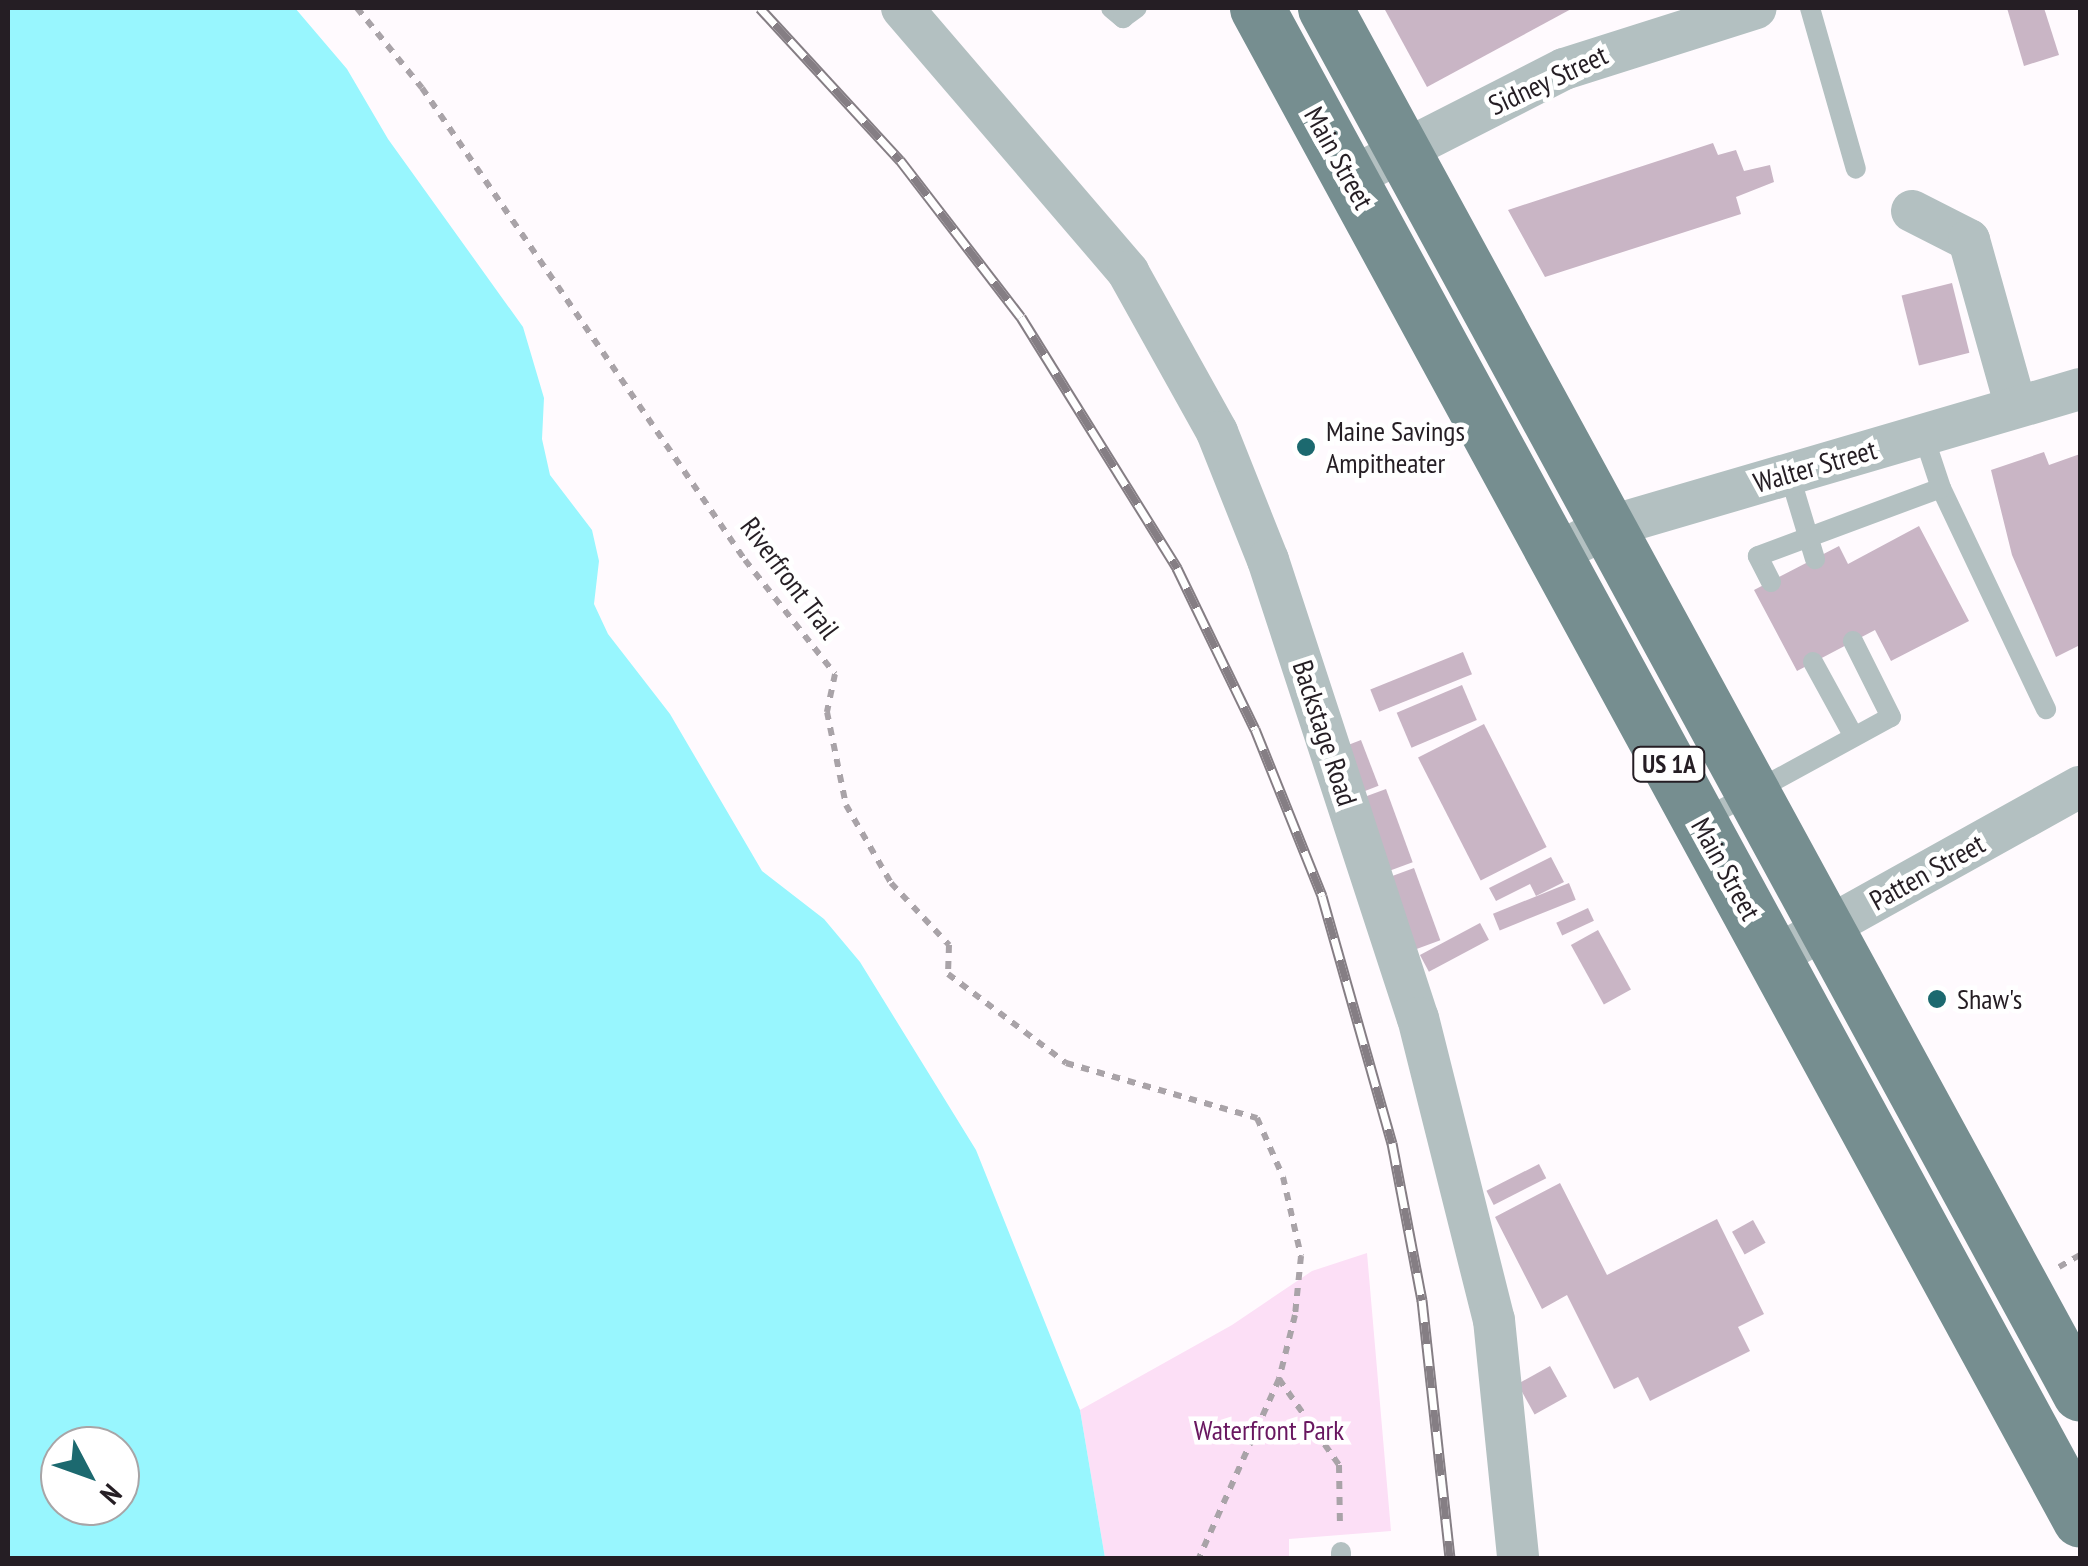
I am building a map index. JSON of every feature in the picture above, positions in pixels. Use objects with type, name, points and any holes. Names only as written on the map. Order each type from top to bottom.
[{"type":"main road","name":"Main Street","points":[[1258,8],[2080,1520]]},
{"type":"main road","name":"US 1A","points":[[1325,8],[2080,1394]]},
{"type":"street","name":"Backstage Road","points":[[902,8],[1128,272],[1217,432],[1268,560],[1418,1018],[1494,1320],[1518,1558]]},
{"type":"street","name":"Sidney Street","points":[[1350,178],[1597,55],[1756,8]]},
{"type":"street","points":[[1912,211],[1969,240],[2016,406]]},
{"type":"street","name":"Walter Street","points":[[1555,554],[1608,527],[2080,389]]},
{"type":"street","name":"Patten Street","points":[[1774,957],[2080,787]]},
{"type":"lane","points":[[1111,8],[1123,18],[1136,8]]},
{"type":"lane","points":[[1810,8],[1856,169]]},
{"type":"lane","points":[[1924,434],[1941,488],[2046,709]]},
{"type":"lane","points":[[1789,473],[1815,559]]},
{"type":"lane","points":[[1770,582],[1758,556],[1941,488]]},
{"type":"lane","points":[[1700,821],[1891,717],[1853,642]]},
{"type":"lane","points":[[1813,662],[1854,736]]},
{"type":"path","name":"Riverfront Trail","points":[[357,8],[422,88],[746,560],[835,674],[827,712],[846,805],[891,883],[949,946],[948,974],[1066,1064],[1258,1118],[1282,1177],[1300,1256],[1295,1315],[1279,1379],[1199,1558]]},
{"type":"path","points":[[2058,1268],[2080,1255]]},
{"type":"path","points":[[1279,1379],[1339,1466],[1341,1555]]},
{"type":"green space","name":"Waterfront Park","points":[[1367,1253],[1391,1531],[1289,1539],[1289,1558],[1105,1558],[1080,1410],[1232,1325],[1312,1271]]},
{"type":"water","points":[[8,8],[295,8],[347,69],[388,139],[523,327],[544,398],[542,439],[550,475],[592,530],[599,561],[594,604],[608,634],[670,714],[762,871],[824,919],[860,962],[976,1150],[1080,1410],[1105,1558],[8,1558]]},
{"type":"building","points":[[1384,8],[1573,8],[1427,87]]},
{"type":"building","points":[[2007,8],[2044,8],[2059,55],[2024,66]]},
{"type":"building","points":[[1713,143],[1718,155],[1736,150],[1744,171],[1770,165],[1774,182],[1736,197],[1741,214],[1545,277],[1508,210]]},
{"type":"building","points":[[1952,283],[1969,353],[1919,365],[1902,296]]},
{"type":"building","points":[[2044,452],[2049,465],[2080,454],[2080,645],[2056,657],[2012,555],[1991,470]]},
{"type":"building","points":[[1919,526],[1969,621],[1891,661],[1875,630],[1797,671],[1754,590],[1839,546],[1848,564]]},
{"type":"building","points":[[1463,652],[1472,674],[1379,712],[1370,689]]},
{"type":"building","points":[[1462,685],[1477,720],[1411,748],[1397,713]]},
{"type":"building","points":[[1484,724],[1547,847],[1481,881],[1418,758]]},
{"type":"building","points":[[1361,740],[1379,786],[1362,792],[1344,746]]},
{"type":"building","points":[[1386,789],[1413,862],[1388,871],[1362,798]]},
{"type":"building","points":[[1551,857],[1564,882],[1536,896],[1530,884],[1496,901],[1489,888]]},
{"type":"building","points":[[1414,868],[1440,940],[1416,949],[1390,877]]},
{"type":"building","points":[[1569,883],[1576,900],[1500,930],[1493,914]]},
{"type":"building","points":[[1588,908],[1594,921],[1562,935],[1556,923]]},
{"type":"building","points":[[1480,923],[1489,940],[1429,972],[1420,955]]},
{"type":"building","points":[[1598,930],[1631,989],[1604,1005],[1571,945]]},
{"type":"building","points":[[1539,1164],[1546,1178],[1494,1205],[1486,1191]]},
{"type":"building","points":[[1560,1183],[1607,1275],[1717,1219],[1764,1314],[1738,1327],[1750,1351],[1650,1401],[1638,1377],[1614,1389],[1567,1295],[1542,1309],[1495,1217]]},
{"type":"building","points":[[1753,1220],[1766,1243],[1745,1254],[1732,1232]]},
{"type":"building","points":[[1550,1366],[1567,1397],[1535,1415],[1518,1384]]},
{"type":"railway","points":[[760,8],[900,160],[1021,317],[1177,568],[1255,729],[1322,896],[1392,1143],[1422,1300],[1450,1558]]},
{"type":"place","name":"Maine Savings Ampitheater","points":[[1306,447]]},
{"type":"place","name":"Shaw's","points":[[1937,999]]}]
